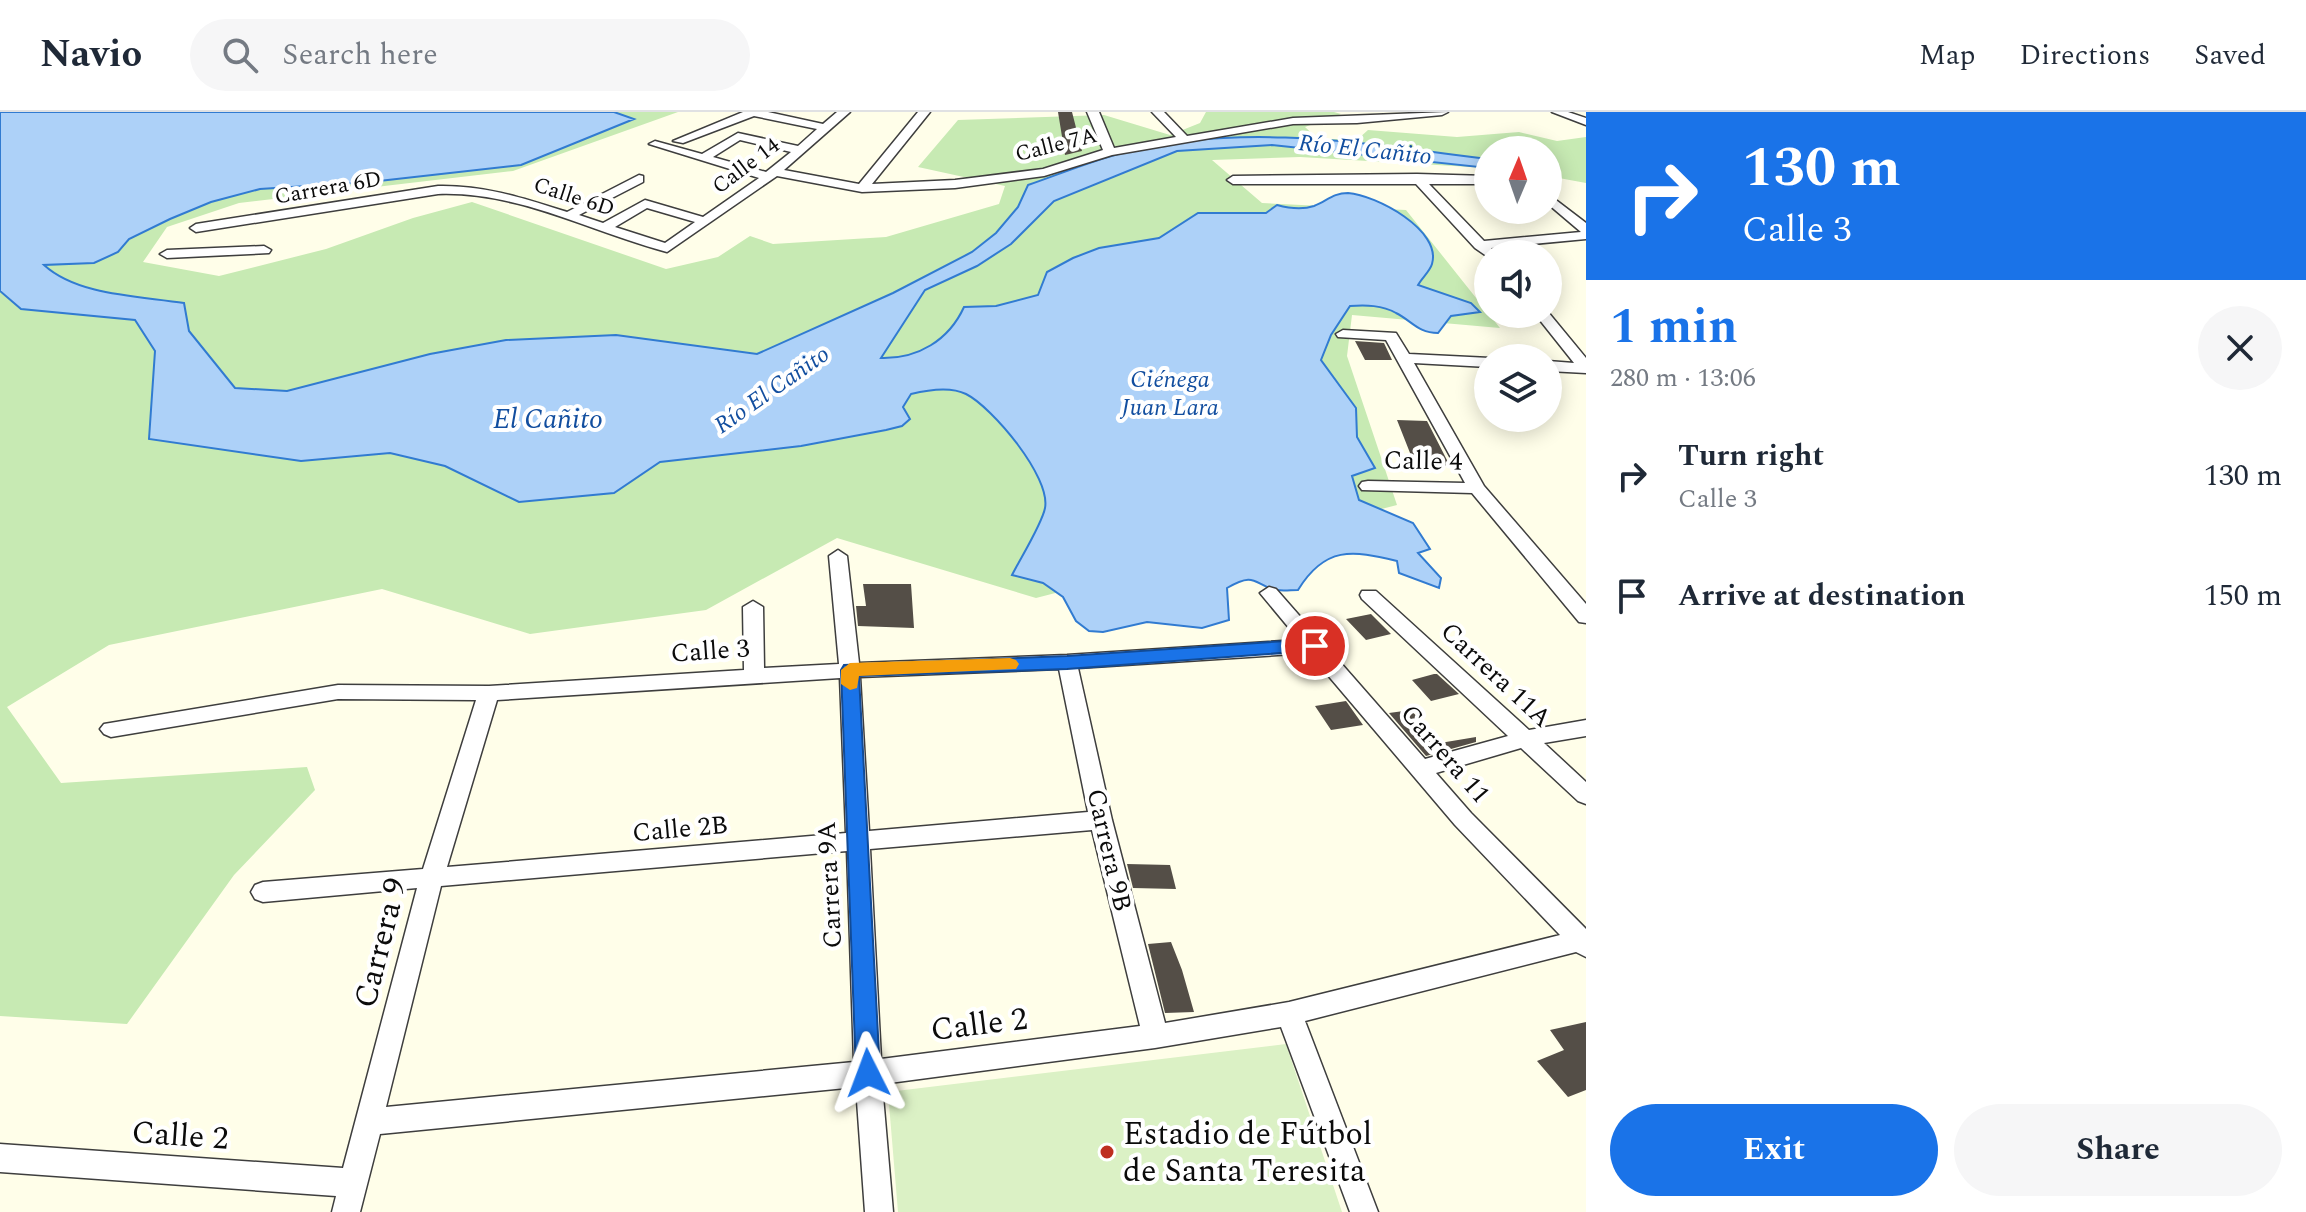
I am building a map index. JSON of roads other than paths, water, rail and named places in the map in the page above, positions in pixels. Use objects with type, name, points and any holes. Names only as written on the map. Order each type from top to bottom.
[{"type":"street","points":[[679,141],[753,112],[826,128]]},
{"type":"street","name":"Calle 14","points":[[667,248],[772,174],[844,112]]},
{"type":"street","points":[[862,188],[924,112]]},
{"type":"street","points":[[1093,112],[1110,152]]},
{"type":"street","points":[[1158,112],[1183,138]]},
{"type":"street","name":"Calle 7A","points":[[655,144],[772,174],[862,188],[955,184],[1044,172],[1110,152],[1293,121],[1442,112]]},
{"type":"street","points":[[1558,112],[1586,122]]},
{"type":"street","points":[[704,158],[738,136],[800,150]]},
{"type":"street","points":[[1417,178],[1476,240]]},
{"type":"street","points":[[568,216],[639,179]]},
{"type":"street","points":[[1233,180],[1474,180]]},
{"type":"street","name":"Calle 6D","points":[[467,189],[503,195],[667,248]]},
{"type":"street","name":"Carrera 6D","points":[[196,228],[270,239],[438,190],[467,189]]},
{"type":"street","points":[[604,228],[645,204],[705,221]]},
{"type":"street","points":[[1562,211],[1586,232]]},
{"type":"street","points":[[1538,240],[1586,232]]},
{"type":"street","points":[[167,254],[270,239]]},
{"type":"street","points":[[1553,328],[1586,368]]},
{"type":"street","points":[[1343,334],[1391,336],[1477,488],[1586,617]]},
{"type":"street","points":[[1403,358],[1474,361]]},
{"type":"street","points":[[1562,367],[1586,368]]},
{"type":"street","name":"Calle 4","points":[[1368,486],[1477,488]]},
{"type":"street","name":"Carrera 9A","points":[[838,556],[850,670],[868,1073],[879,1212]]},
{"type":"street","name":"Carrera 11","points":[[1269,593],[1463,819],[1584,942]]},
{"type":"street","name":"Carrera 11A","points":[[1369,595],[1586,795]]},
{"type":"street","points":[[753,607],[754,676]]},
{"type":"street","name":"Calle 3","points":[[111,729],[338,692],[489,693],[850,670],[1067,662],[1315,646]]},
{"type":"street","name":"Carrera 9B","points":[[1067,662],[1101,820],[1155,1036]]},
{"type":"street","name":"Carrera 9","points":[[346,1212],[372,1122],[432,877],[489,693]]},
{"type":"street","points":[[1420,769],[1525,739],[1586,728]]},
{"type":"street","name":"Calle 2B","points":[[263,892],[1101,820]]},
{"type":"street","name":"Calle 2","points":[[372,1122],[868,1073],[1155,1036],[1289,1014],[1584,942]]},
{"type":"street","points":[[1289,1014],[1364,1212]]},
{"type":"street","name":"Calle 2","points":[[0,1158],[354,1183]]},
{"type":"water","points":[[0,112],[614,112],[634,119],[521,165],[370,182],[260,189],[211,202],[170,219],[129,239],[118,252],[94,263],[44,265],[74,283],[92,289],[184,303],[189,331],[235,388],[287,391],[430,354],[506,340],[616,335],[757,354],[893,293],[972,252],[996,233],[1018,207],[1028,185],[1114,155],[1171,143],[1217,138],[1307,139],[1474,157],[1474,167],[1272,145],[1177,151],[1054,201],[1011,244],[977,266],[925,290],[881,358],[907,355],[931,345],[950,329],[964,307],[996,306],[1038,295],[1047,272],[1073,258],[1099,248],[1159,238],[1198,213],[1266,213],[1277,205],[1305,208],[1348,193],[1374,200],[1404,216],[1427,239],[1432,251],[1430,269],[1418,285],[1471,303],[1474,313],[1451,316],[1438,333],[1420,329],[1385,308],[1350,306],[1331,335],[1321,360],[1356,408],[1357,437],[1375,468],[1352,476],[1359,500],[1413,523],[1430,549],[1418,553],[1441,578],[1439,588],[1399,573],[1397,561],[1366,555],[1341,555],[1319,565],[1298,590],[1277,590],[1250,580],[1227,588],[1229,620],[1202,628],[1147,622],[1103,632],[1089,631],[1076,621],[1063,597],[1043,583],[1012,575],[1045,508],[1039,479],[1018,444],[990,413],[966,394],[953,390],[911,394],[903,407],[910,419],[902,426],[801,446],[660,462],[614,493],[519,502],[445,466],[390,453],[301,461],[149,439],[155,351],[135,320],[21,309],[0,291]]},
{"type":"place","name":"Estadio de Fútbol de Santa Teresita","points":[[1107,1152]]},
{"type":"water label","name":"Río El Cañito","points":[[1365,150]]},
{"type":"water label","name":"Río El Cañito","points":[[772,390]]},
{"type":"water label","name":"Ciénega Juan Lara","points":[[1170,394]]},
{"type":"water label","name":"El Cañito","points":[[548,419]]}]
